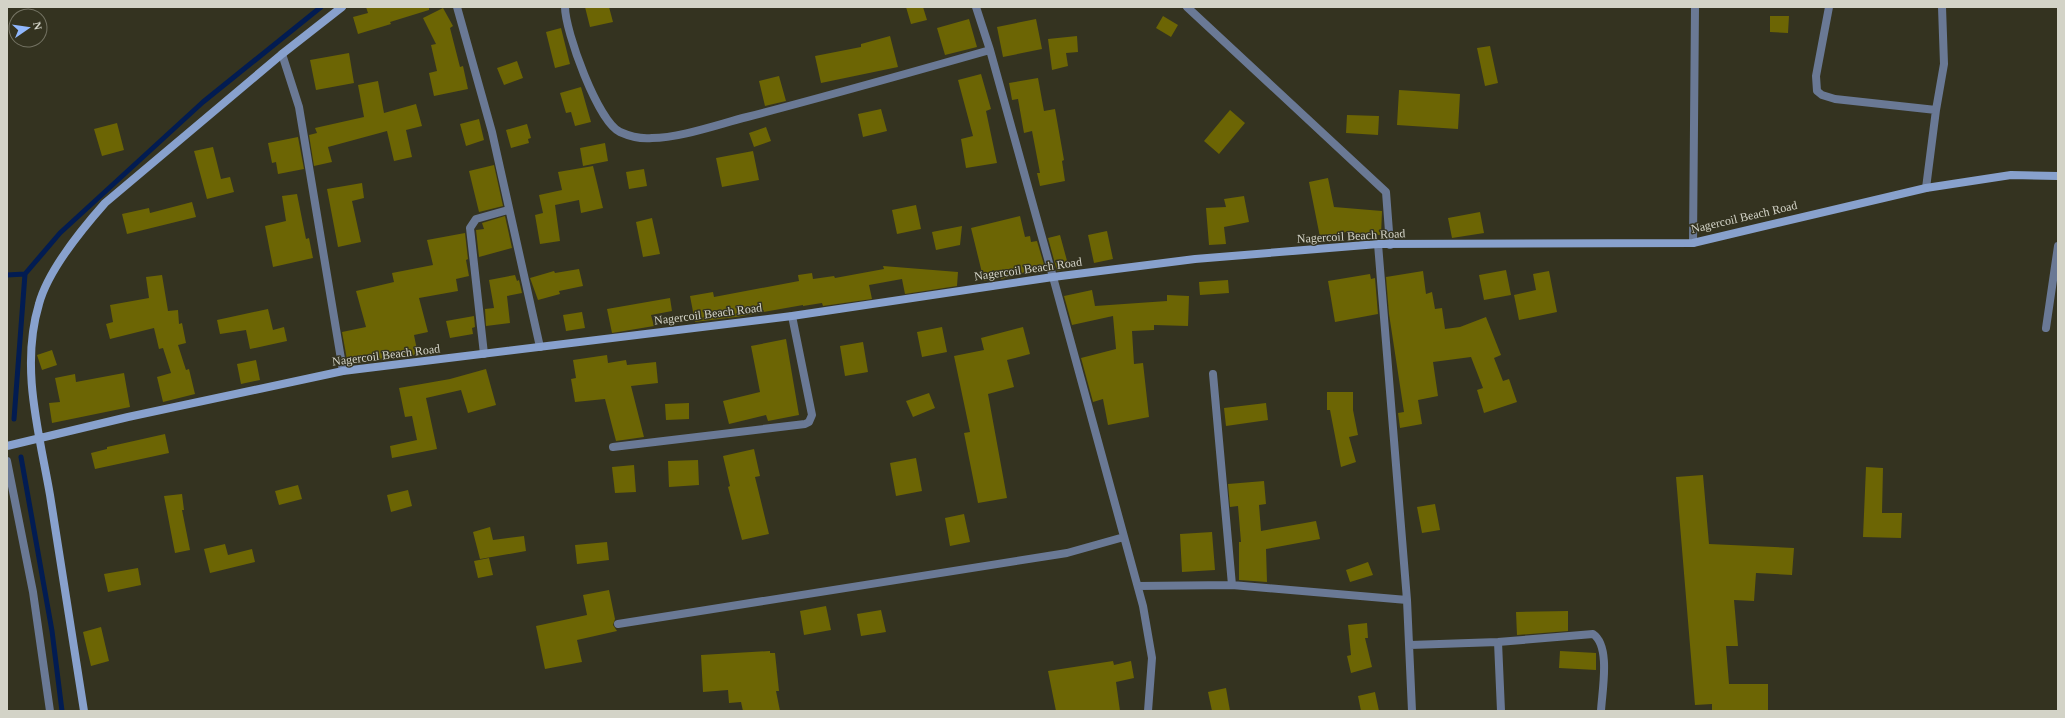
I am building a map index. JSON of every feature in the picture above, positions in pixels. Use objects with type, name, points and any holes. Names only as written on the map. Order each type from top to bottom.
[{"type":"main road","points":[[84,711],[30,374],[34,323],[39,302],[50,276],[94,216],[106,204],[282,54],[342,7]]},
{"type":"main road","name":"Nagercoil Beach Road","points":[[7,446],[39,437],[343,371],[792,316],[1053,277],[1195,259],[1378,244],[1693,243],[1926,188],[2011,175],[2058,176]]},
{"type":"street","points":[[457,7],[492,132],[508,210],[540,347]]},
{"type":"street","points":[[565,7],[569,34],[582,70],[609,125],[620,132],[652,138],[680,134],[808,102],[990,50]]},
{"type":"street","points":[[976,7],[990,50],[1143,606],[1152,658],[1148,711]]},
{"type":"street","points":[[1187,7],[1386,192],[1390,245]]},
{"type":"street","points":[[1693,243],[1695,7]]},
{"type":"street","points":[[1829,7],[1816,76],[1817,91],[1822,95],[1835,98],[1936,110]]},
{"type":"street","points":[[1926,188],[1936,110],[1944,64],[1942,7]]},
{"type":"street","points":[[282,54],[299,107],[343,371]]},
{"type":"street","points":[[484,354],[470,228],[476,219],[508,210]]},
{"type":"street","points":[[1378,244],[1407,600],[1412,711]]},
{"type":"street","points":[[2046,328],[2058,246]]},
{"type":"street","points":[[613,447],[805,424],[809,422],[812,415],[792,316]]},
{"type":"street","points":[[1213,374],[1232,585]]},
{"type":"street","points":[[7,461],[33,592],[50,711]]},
{"type":"street","points":[[618,624],[1067,553],[1124,536]]},
{"type":"street","points":[[1138,586],[1232,585],[1407,600]]},
{"type":"street","points":[[1410,645],[1498,642],[1593,634],[1599,638],[1603,646],[1604,658],[1601,711]]},
{"type":"street","points":[[1498,642],[1502,711]]},
{"type":"building","points":[[366,7],[429,7],[429,10],[358,34],[353,17],[368,13]]},
{"type":"building","points":[[585,7],[609,7],[613,22],[590,27]]},
{"type":"building","points":[[906,7],[923,7],[927,20],[911,24]]},
{"type":"building","points":[[443,8],[453,26],[450,28],[460,67],[463,66],[468,89],[434,96],[429,73],[437,71],[431,45],[436,44],[423,18]]},
{"type":"building","points":[[1163,16],[1178,25],[1171,37],[1156,28]]},
{"type":"building","points":[[1770,16],[1789,16],[1788,33],[1770,32]]},
{"type":"building","points":[[969,19],[977,47],[945,55],[937,28]]},
{"type":"building","points":[[1036,19],[1042,49],[1003,57],[997,27]]},
{"type":"building","points":[[561,28],[570,64],[555,68],[546,32]]},
{"type":"building","points":[[890,36],[898,67],[821,83],[815,56],[861,47],[861,44]]},
{"type":"building","points":[[1077,36],[1078,52],[1066,53],[1068,66],[1052,70],[1048,39]]},
{"type":"building","points":[[1490,46],[1498,83],[1485,86],[1477,48]]},
{"type":"building","points":[[349,53],[354,83],[316,90],[310,60]]},
{"type":"building","points":[[517,61],[523,78],[504,85],[497,68]]},
{"type":"building","points":[[981,74],[991,109],[986,111],[997,163],[966,168],[961,139],[973,136],[958,80]]},
{"type":"building","points":[[779,76],[786,101],[765,106],[759,81]]},
{"type":"building","points":[[1038,78],[1044,111],[1055,109],[1064,160],[1062,161],[1065,181],[1040,186],[1037,173],[1040,173],[1032,131],[1024,133],[1018,99],[1012,100],[1009,83]]},
{"type":"building","points":[[378,81],[384,113],[416,104],[422,126],[406,130],[412,157],[394,161],[387,131],[328,147],[332,162],[314,166],[309,135],[317,133],[315,128],[364,117],[358,85]]},
{"type":"building","points":[[581,87],[591,122],[575,126],[571,112],[566,113],[560,93]]},
{"type":"building","points":[[1399,90],[1460,94],[1458,129],[1397,125]]},
{"type":"building","points":[[881,109],[887,131],[863,137],[858,114]]},
{"type":"building","points":[[1230,110],[1245,123],[1219,154],[1204,141]]},
{"type":"building","points":[[1347,115],[1379,116],[1378,135],[1346,133]]},
{"type":"building","points":[[479,119],[484,140],[466,146],[460,124]]},
{"type":"building","points":[[117,123],[124,150],[102,156],[94,129]]},
{"type":"building","points":[[527,124],[531,138],[528,139],[529,143],[511,148],[506,130]]},
{"type":"building","points":[[766,127],[771,141],[754,147],[749,133]]},
{"type":"building","points":[[298,137],[304,169],[278,174],[276,162],[272,163],[268,143]]},
{"type":"building","points":[[605,143],[608,161],[583,166],[580,148]]},
{"type":"building","points":[[213,147],[221,179],[230,177],[234,192],[207,199],[194,151]]},
{"type":"building","points":[[753,151],[759,180],[722,187],[716,158]]},
{"type":"building","points":[[494,165],[503,206],[479,212],[469,171]]},
{"type":"building","points":[[593,166],[603,208],[581,213],[579,200],[555,205],[560,241],[540,244],[535,215],[543,213],[539,195],[562,190],[558,172]]},
{"type":"building","points":[[644,169],[647,186],[629,189],[626,172]]},
{"type":"building","points":[[1328,178],[1334,207],[1382,211],[1381,235],[1346,232],[1320,237],[1309,182]]},
{"type":"building","points":[[362,183],[364,198],[352,201],[361,242],[338,247],[327,189]]},
{"type":"building","points":[[297,194],[306,239],[309,238],[313,258],[273,267],[265,226],[286,221],[282,196]]},
{"type":"building","points":[[1244,196],[1249,222],[1224,227],[1226,244],[1209,245],[1206,208],[1226,207],[1224,199]]},
{"type":"building","points":[[192,202],[196,217],[127,234],[122,214],[149,208],[150,213]]},
{"type":"building","points":[[916,205],[921,229],[897,234],[892,210]]},
{"type":"building","points":[[1480,212],[1484,233],[1452,238],[1448,218]]},
{"type":"building","points":[[505,216],[512,248],[479,257],[476,230],[484,229],[482,223]]},
{"type":"building","points":[[1020,216],[1025,237],[1030,236],[1031,242],[1037,241],[1045,268],[1001,279],[1001,276],[984,281],[971,228]]},
{"type":"building","points":[[652,218],[660,254],[643,257],[636,222]]},
{"type":"building","points":[[962,226],[960,245],[936,250],[932,232]]},
{"type":"building","points":[[1107,231],[1113,259],[1094,263],[1088,235]]},
{"type":"building","points":[[465,233],[468,259],[466,260],[469,276],[456,279],[458,291],[419,298],[428,332],[414,335],[418,355],[348,365],[342,332],[366,327],[356,291],[394,282],[392,273],[433,265],[427,240]]},
{"type":"building","points":[[1060,235],[1069,268],[1057,271],[1048,238]]},
{"type":"building","points":[[883,266],[958,272],[957,286],[905,294],[902,279],[869,285],[872,299],[823,306],[822,303],[803,305],[736,317],[695,322],[690,296],[713,292],[714,297],[799,281],[798,275],[812,273],[813,279],[834,276],[835,278],[884,269]]},
{"type":"building","points":[[579,269],[583,286],[559,291],[560,294],[538,300],[530,278],[554,271],[555,273]]},
{"type":"building","points":[[1506,270],[1511,295],[1484,300],[1479,275]]},
{"type":"building","points":[[1423,271],[1426,294],[1432,292],[1435,309],[1442,308],[1445,329],[1460,327],[1486,317],[1501,355],[1494,358],[1503,381],[1509,379],[1517,402],[1484,413],[1477,390],[1483,388],[1471,357],[1433,362],[1438,396],[1418,400],[1422,424],[1400,428],[1398,413],[1404,412],[1389,314],[1386,277]]},
{"type":"building","points":[[1549,271],[1557,312],[1519,320],[1514,295],[1536,290],[1533,274]]},
{"type":"building","points":[[1370,274],[1371,279],[1375,278],[1378,314],[1335,322],[1328,281]]},
{"type":"building","points":[[162,275],[168,311],[178,310],[179,324],[182,323],[186,343],[178,345],[186,370],[189,369],[195,394],[163,402],[157,377],[171,373],[163,348],[159,349],[154,328],[110,339],[106,324],[113,322],[110,305],[149,298],[146,277]]},
{"type":"building","points":[[515,275],[517,281],[519,280],[522,293],[507,296],[510,323],[486,326],[485,309],[494,308],[489,280]]},
{"type":"building","points":[[1228,280],[1229,293],[1200,295],[1199,282]]},
{"type":"building","points":[[1092,290],[1095,306],[1167,301],[1167,295],[1189,296],[1188,326],[1154,325],[1154,330],[1132,331],[1134,364],[1143,363],[1149,417],[1108,425],[1103,399],[1093,402],[1081,358],[1116,349],[1113,316],[1072,325],[1064,296]]},
{"type":"building","points":[[670,298],[672,311],[651,315],[654,326],[612,333],[607,309]]},
{"type":"building","points":[[268,309],[273,330],[284,327],[287,341],[250,349],[246,330],[220,334],[217,320]]},
{"type":"building","points":[[582,312],[585,328],[566,331],[563,315]]},
{"type":"building","points":[[474,316],[475,327],[472,328],[473,334],[450,338],[446,321]]},
{"type":"building","points":[[942,327],[947,352],[922,357],[917,332]]},
{"type":"building","points":[[1023,327],[1030,354],[1007,360],[1014,387],[988,394],[1007,498],[978,503],[964,433],[970,432],[954,356],[984,350],[981,338]]},
{"type":"building","points":[[786,339],[799,415],[768,421],[766,415],[729,424],[723,401],[760,392],[751,346]]},
{"type":"building","points":[[863,342],[868,372],[845,376],[840,346]]},
{"type":"building","points":[[52,350],[57,365],[42,370],[37,355]]},
{"type":"building","points":[[607,355],[608,363],[626,360],[627,365],[656,362],[658,383],[631,386],[644,437],[616,441],[605,399],[575,402],[571,379],[576,378],[573,360]]},
{"type":"building","points":[[256,360],[260,380],[241,384],[237,364]]},
{"type":"building","points":[[486,369],[496,405],[468,413],[461,390],[426,398],[437,449],[392,458],[390,446],[417,440],[412,416],[405,417],[399,388],[450,379]]},
{"type":"building","points":[[124,373],[130,407],[52,423],[49,403],[60,402],[55,378],[75,374],[76,382]]},
{"type":"building","points":[[1327,392],[1353,392],[1353,410],[1358,435],[1349,437],[1356,462],[1341,467],[1330,410],[1327,410]]},
{"type":"building","points":[[929,393],[935,408],[913,417],[906,401]]},
{"type":"building","points":[[689,403],[689,419],[666,420],[665,404]]},
{"type":"building","points":[[1266,403],[1268,420],[1226,426],[1224,408]]},
{"type":"building","points":[[165,434],[169,453],[95,469],[91,453],[107,449],[107,447]]},
{"type":"building","points":[[754,449],[760,476],[755,477],[769,534],[742,540],[728,487],[730,486],[723,456]]},
{"type":"building","points":[[916,458],[922,491],[896,496],[890,463]]},
{"type":"building","points":[[698,460],[699,485],[669,487],[668,461]]},
{"type":"building","points":[[634,465],[636,492],[615,493],[612,467]]},
{"type":"building","points":[[1866,467],[1883,468],[1882,513],[1902,513],[1901,538],[1863,537]]},
{"type":"building","points":[[1703,475],[1709,544],[1794,548],[1792,575],[1756,573],[1754,601],[1734,600],[1738,646],[1726,646],[1729,684],[1768,684],[1768,711],[1712,711],[1712,704],[1695,705],[1676,477]]},
{"type":"building","points":[[1264,481],[1266,504],[1259,505],[1261,531],[1316,521],[1320,539],[1266,549],[1267,582],[1239,580],[1239,542],[1241,542],[1238,506],[1230,507],[1228,484]]},
{"type":"building","points":[[298,485],[302,499],[279,505],[275,491]]},
{"type":"building","points":[[408,490],[412,506],[391,512],[387,495]]},
{"type":"building","points":[[182,494],[184,510],[182,510],[190,550],[175,553],[164,496]]},
{"type":"building","points":[[1435,504],[1440,530],[1422,533],[1417,507]]},
{"type":"building","points":[[964,514],[970,542],[950,546],[945,518]]},
{"type":"building","points":[[490,527],[493,540],[524,536],[526,551],[480,559],[473,532]]},
{"type":"building","points":[[1212,532],[1215,570],[1182,572],[1180,534]]},
{"type":"building","points":[[607,542],[609,560],[577,564],[575,545]]},
{"type":"building","points":[[225,544],[228,555],[252,549],[255,562],[210,573],[204,549]]},
{"type":"building","points":[[489,558],[493,575],[478,578],[474,561]]},
{"type":"building","points":[[1368,562],[1373,575],[1350,582],[1346,570]]},
{"type":"building","points":[[138,568],[141,585],[108,592],[104,574]]},
{"type":"building","points":[[609,590],[615,619],[613,625],[617,631],[577,640],[582,662],[545,669],[536,626],[587,615],[583,595]]},
{"type":"building","points":[[826,606],[831,630],[804,635],[800,611]]},
{"type":"building","points":[[881,610],[886,632],[861,636],[857,614]]},
{"type":"building","points":[[1568,611],[1568,631],[1517,635],[1516,612]]},
{"type":"building","points":[[1367,623],[1368,638],[1365,638],[1372,667],[1351,673],[1347,656],[1351,655],[1348,625]]},
{"type":"building","points":[[101,627],[109,661],[91,666],[83,632]]},
{"type":"building","points":[[770,651],[770,653],[775,653],[779,691],[776,691],[780,711],[743,711],[741,702],[729,703],[728,690],[703,692],[701,655]]},
{"type":"building","points":[[1560,651],[1596,653],[1596,670],[1559,668]]},
{"type":"building","points":[[1113,661],[1114,665],[1131,661],[1134,678],[1116,682],[1120,711],[1056,711],[1048,671]]},
{"type":"building","points":[[1226,688],[1230,711],[1212,711],[1208,692]]},
{"type":"building","points":[[1375,692],[1379,711],[1361,711],[1358,696]]},
{"type":"waterway","points":[[14,419],[25,274],[60,233],[203,102],[321,7]]},
{"type":"waterway","points":[[7,275],[25,274]]},
{"type":"waterway","points":[[21,457],[52,631],[62,711]]}]
